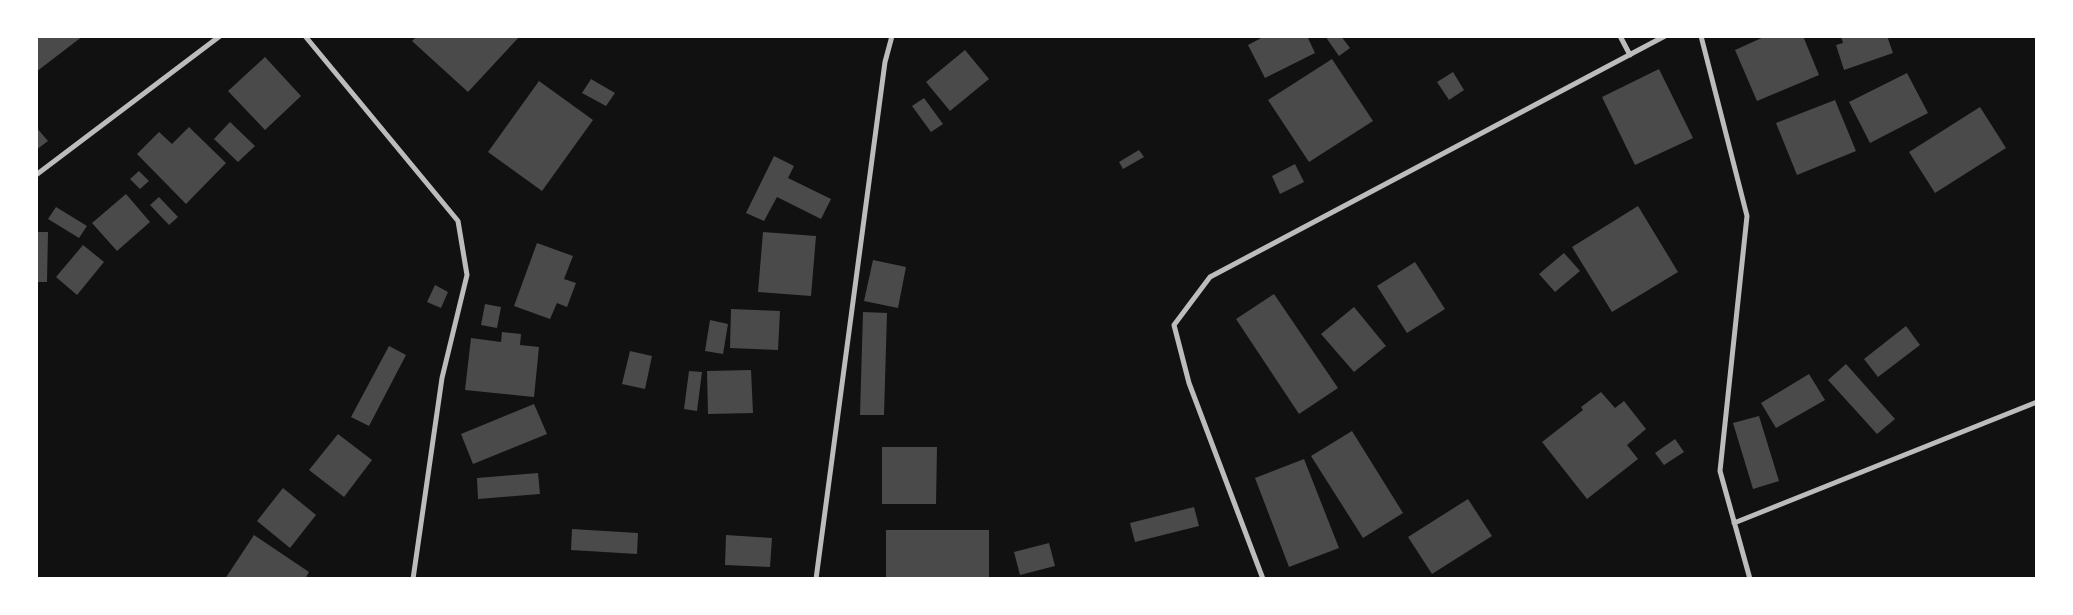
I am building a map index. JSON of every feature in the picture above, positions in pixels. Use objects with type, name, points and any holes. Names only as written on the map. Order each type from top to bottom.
[{"type":"street","points":[[36,175],[220,36]]},
{"type":"street","points":[[305,36],[458,220],[468,275],[442,378],[413,579]]},
{"type":"street","points":[[816,579],[884,72],[892,36]]},
{"type":"street","points":[[1620,36],[1630,55]]},
{"type":"street","points":[[1263,579],[1189,383],[1174,326],[1210,277],[1665,36]]},
{"type":"street","points":[[1701,36],[1747,216],[1720,471],[1750,579]]},
{"type":"street","points":[[1734,523],[2037,402]]},
{"type":"building","points":[[36,36],[83,36],[36,72]]},
{"type":"building","points":[[417,36],[520,36],[468,92],[412,41]]},
{"type":"building","points":[[1265,36],[1307,36],[1315,53],[1265,78],[1248,45]]},
{"type":"building","points":[[1325,36],[1341,36],[1350,48],[1339,56]]},
{"type":"building","points":[[1766,36],[1803,36],[1819,75],[1757,101],[1735,50]]},
{"type":"building","points":[[1841,36],[1887,36],[1893,53],[1844,70],[1836,45],[1843,43]]},
{"type":"building","points":[[965,50],[989,79],[950,111],[926,82]]},
{"type":"building","points":[[265,57],[301,96],[265,130],[228,91]]},
{"type":"building","points":[[1332,59],[1373,121],[1309,162],[1268,100]]},
{"type":"building","points":[[1659,69],[1693,138],[1635,165],[1602,97]]},
{"type":"building","points":[[1453,72],[1464,90],[1449,100],[1437,82]]},
{"type":"building","points":[[1907,73],[1928,113],[1870,143],[1849,102]]},
{"type":"building","points":[[591,79],[615,93],[606,106],[582,93]]},
{"type":"building","points":[[539,81],[593,120],[542,191],[488,152]]},
{"type":"building","points":[[924,98],[943,124],[931,132],[912,106]]},
{"type":"building","points":[[1835,100],[1856,151],[1797,175],[1776,123]]},
{"type":"building","points":[[1980,107],[2006,148],[1935,193],[1909,152]]},
{"type":"building","points":[[230,122],[255,146],[238,162],[214,139]]},
{"type":"building","points":[[36,127],[48,141],[36,150]]},
{"type":"building","points":[[189,127],[226,163],[186,204],[137,154],[159,132],[172,144]]},
{"type":"building","points":[[1139,150],[1144,157],[1123,169],[1119,162]]},
{"type":"building","points":[[774,156],[794,166],[788,178],[831,199],[821,219],[777,197],[764,221],[746,213]]},
{"type":"building","points":[[1295,164],[1304,182],[1280,194],[1272,176]]},
{"type":"building","points":[[139,171],[149,181],[140,189],[130,179]]},
{"type":"building","points":[[126,194],[150,222],[117,251],[92,223]]},
{"type":"building","points":[[159,197],[178,217],[169,225],[150,205]]},
{"type":"building","points":[[1638,206],[1678,272],[1612,312],[1572,247]]},
{"type":"building","points":[[56,207],[87,226],[79,238],[48,219]]},
{"type":"building","points":[[36,232],[48,232],[47,282],[36,282]]},
{"type":"building","points":[[763,232],[816,236],[811,296],[758,292]]},
{"type":"building","points":[[537,243],[573,256],[564,279],[576,283],[567,307],[557,303],[550,319],[514,306]]},
{"type":"building","points":[[83,245],[104,262],[77,295],[56,277]]},
{"type":"building","points":[[1564,253],[1580,271],[1555,292],[1539,274]]},
{"type":"building","points":[[873,260],[906,267],[898,308],[864,301]]},
{"type":"building","points":[[1415,262],[1445,309],[1407,333],[1377,286]]},
{"type":"building","points":[[435,285],[448,292],[441,308],[427,302]]},
{"type":"building","points":[[1274,294],[1338,388],[1299,414],[1236,319]]},
{"type":"building","points":[[485,304],[501,307],[497,328],[481,325]]},
{"type":"building","points":[[1354,307],[1386,346],[1354,372],[1321,334]]},
{"type":"building","points":[[731,309],[780,311],[778,350],[730,348]]},
{"type":"building","points":[[863,312],[887,313],[884,415],[860,415]]},
{"type":"building","points":[[710,320],[728,324],[723,354],[705,351]]},
{"type":"building","points":[[1906,326],[1920,345],[1878,377],[1864,359]]},
{"type":"building","points":[[502,332],[521,334],[520,345],[539,347],[534,397],[465,390],[471,338],[501,342]]},
{"type":"building","points":[[389,346],[406,355],[369,426],[351,417]]},
{"type":"building","points":[[630,351],[652,356],[645,389],[622,384]]},
{"type":"building","points":[[1846,364],[1895,419],[1877,434],[1828,380]]},
{"type":"building","points":[[751,370],[753,413],[708,414],[707,371]]},
{"type":"building","points":[[689,371],[702,372],[697,411],[684,409]]},
{"type":"building","points":[[1809,374],[1825,400],[1776,428],[1761,403]]},
{"type":"building","points":[[1601,392],[1615,408],[1624,401],[1646,429],[1627,445],[1638,459],[1587,499],[1542,442],[1583,410],[1581,407]]},
{"type":"building","points":[[534,404],[547,434],[473,464],[461,434]]},
{"type":"building","points":[[1759,416],[1779,481],[1753,489],[1733,423]]},
{"type":"building","points":[[1352,431],[1403,513],[1363,538],[1311,456]]},
{"type":"building","points":[[338,434],[372,460],[344,497],[309,470]]},
{"type":"building","points":[[1675,439],[1684,452],[1664,465],[1655,453]]},
{"type":"building","points":[[882,447],[937,447],[936,504],[882,504]]},
{"type":"building","points":[[1304,459],[1339,548],[1289,567],[1255,478]]},
{"type":"building","points":[[538,473],[540,494],[478,499],[477,478]]},
{"type":"building","points":[[283,488],[316,515],[290,548],[257,521]]},
{"type":"building","points":[[1468,499],[1492,536],[1432,574],[1408,537]]},
{"type":"building","points":[[1194,507],[1199,526],[1135,542],[1130,523]]},
{"type":"building","points":[[572,529],[638,533],[637,554],[571,550]]},
{"type":"building","points":[[886,530],[989,530],[989,577],[886,577]]},
{"type":"building","points":[[254,535],[309,572],[305,579],[225,579]]},
{"type":"building","points":[[726,535],[772,538],[770,567],[725,565]]},
{"type":"building","points":[[1049,543],[1055,566],[1020,575],[1014,552]]}]
